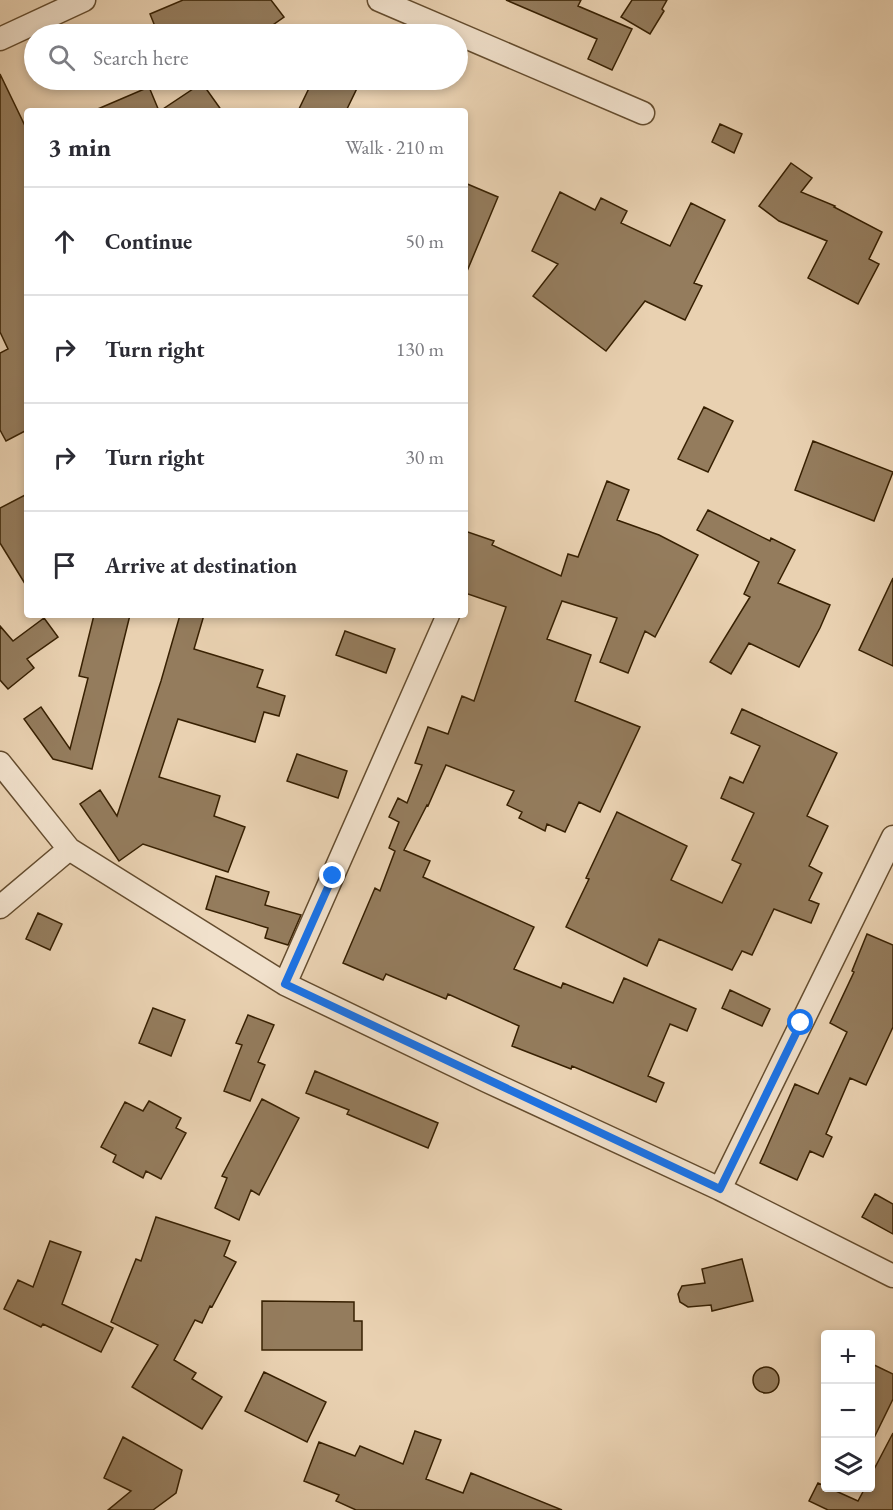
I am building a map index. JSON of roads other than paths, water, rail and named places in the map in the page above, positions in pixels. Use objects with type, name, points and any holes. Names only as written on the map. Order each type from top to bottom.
[{"type":"street","points":[[32,24],[84,0]]},
{"type":"street","points":[[379,0],[435,24]]},
{"type":"street","points":[[0,39],[24,28]]},
{"type":"street","points":[[468,38],[643,113]]},
{"type":"street","points":[[285,984],[447,618]]},
{"type":"street","points":[[0,763],[69,849],[285,984],[720,1189],[893,1276]]},
{"type":"street","points":[[720,1189],[893,837]]},
{"type":"street","points":[[0,907],[69,849]]}]
